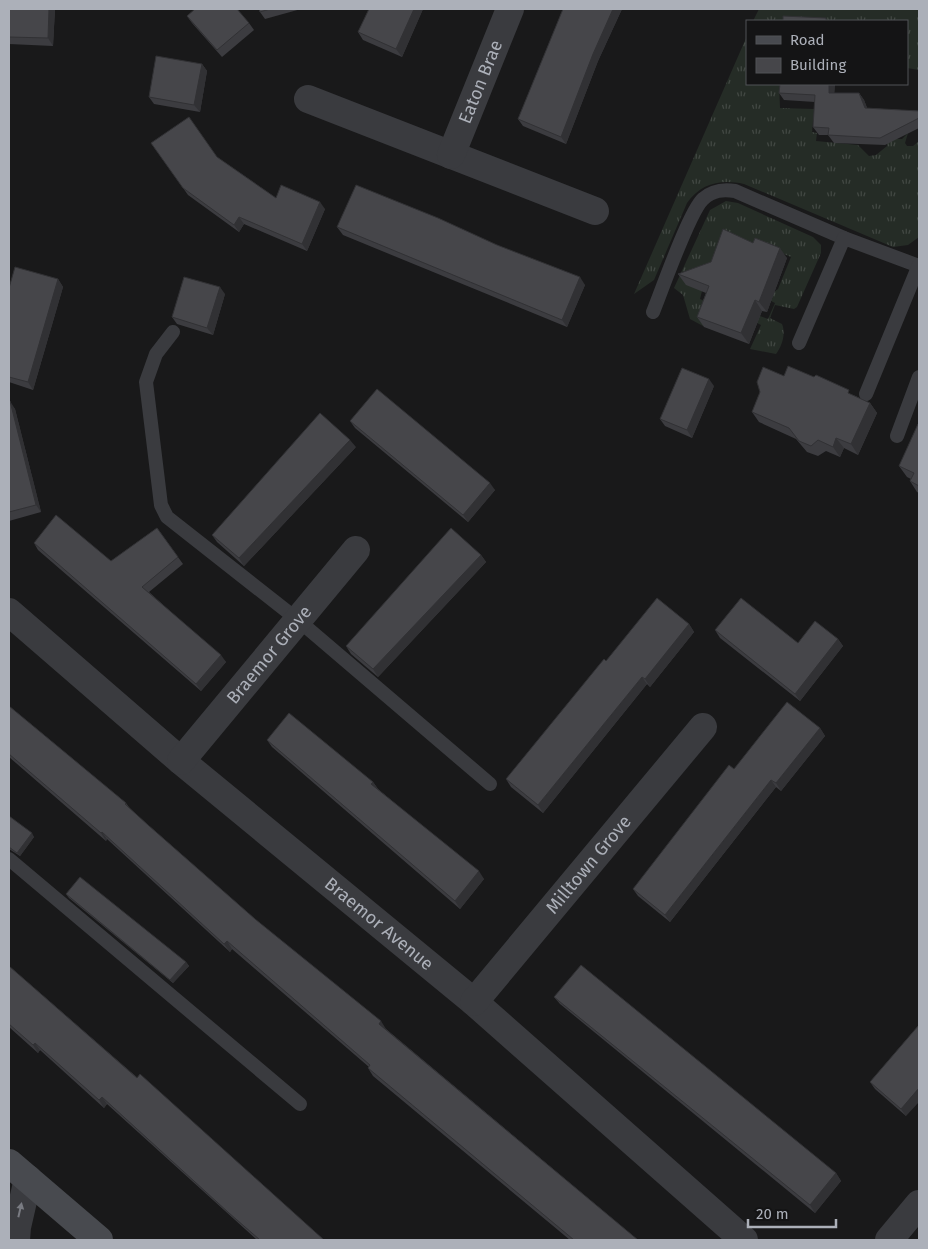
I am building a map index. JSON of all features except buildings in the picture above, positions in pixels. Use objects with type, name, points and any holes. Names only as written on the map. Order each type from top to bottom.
[{"type":"main road","points":[[18,1171],[99,1240]]},
{"type":"street","name":"Eaton Brae","points":[[451,155],[510,9]]},
{"type":"street","points":[[308,99],[595,211]]},
{"type":"street","name":"Braemor Grove","points":[[181,761],[356,550]]},
{"type":"street","name":"Braemor Avenue","points":[[9,612],[181,761],[474,1002],[744,1240]]},
{"type":"street","name":"Milltown Grove","points":[[474,1002],[703,727]]},
{"type":"street","points":[[16,1240],[18,1171]]},
{"type":"street","points":[[889,1240],[919,1204]]},
{"type":"lane","points":[[653,312],[696,207],[712,192],[722,189],[735,191],[844,238],[919,266],[866,394]]},
{"type":"lane","points":[[800,343],[844,238]]},
{"type":"lane","points":[[174,332],[156,354],[146,382],[161,505],[167,516],[298,620],[490,784]]},
{"type":"lane","points":[[897,436],[919,377]]},
{"type":"lane","points":[[9,860],[300,1104]]},
{"type":"green space","points":[[759,9],[919,9],[919,70],[908,68],[908,20],[754,20]]},
{"type":"green space","points":[[746,38],[746,85],[779,85],[780,108],[814,109],[812,132],[817,133],[816,141],[858,145],[869,156],[876,155],[887,146],[888,139],[902,139],[908,133],[905,143],[907,146],[913,146],[919,141],[919,237],[908,245],[893,247],[744,184],[727,182],[712,184],[699,191],[687,203],[654,280],[634,294]]},
{"type":"green space","points":[[726,201],[738,203],[813,237],[821,245],[821,253],[797,307],[794,309],[775,305],[770,318],[782,324],[784,332],[782,344],[776,354],[750,349],[761,325],[749,319],[752,313],[768,319],[775,303],[765,298],[778,289],[791,257],[760,244],[706,275],[700,299],[712,304],[703,326],[690,319],[683,295],[674,288],[710,210]]}]
